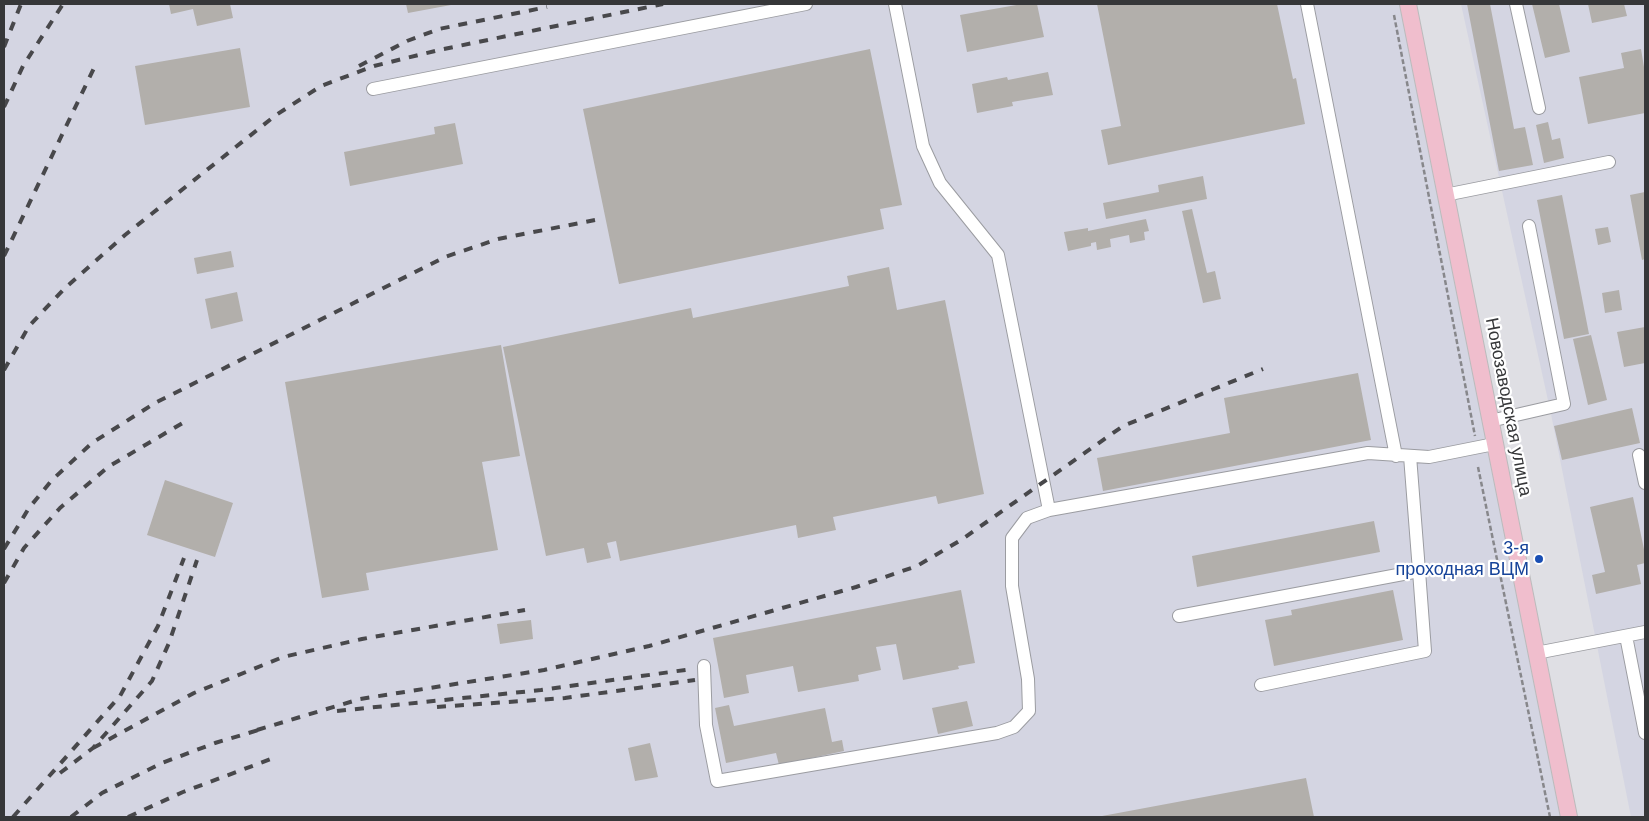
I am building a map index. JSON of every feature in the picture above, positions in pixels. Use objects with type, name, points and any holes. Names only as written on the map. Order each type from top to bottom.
[{"type":"main road","name":"Новозаводская улица","points":[[1408,4],[1569,817]]},
{"type":"street","points":[[372,89],[806,4]]},
{"type":"street","points":[[895,4],[923,146],[940,184],[998,254],[1049,510]]},
{"type":"street","points":[[1307,4],[1396,456]]},
{"type":"street","points":[[1516,4],[1540,108]]},
{"type":"street","points":[[1446,195],[1609,162]]},
{"type":"street","points":[[1490,421],[1564,404],[1529,226]]},
{"type":"street","points":[[704,666],[706,725],[717,781],[997,733],[1014,727],[1029,711],[1028,679],[1012,586],[1012,538],[1027,518],[1049,510],[1368,452],[1396,456],[1429,457],[1494,444]]},
{"type":"street","points":[[1639,455],[1645,483]]},
{"type":"street","points":[[1261,685],[1425,651],[1410,456]]},
{"type":"street","points":[[1179,616],[1419,571]]},
{"type":"street","points":[[1536,653],[1645,632]]},
{"type":"street","points":[[1626,636],[1645,733]]},
{"type":"path","points":[[1394,13],[1475,436]]},
{"type":"path","points":[[1478,467],[1550,817]]},
{"type":"shaded area","points":[[4,4],[1408,4],[1569,817],[4,817]]},
{"type":"shaded area","points":[[1461,4],[1645,4],[1645,817],[1631,817],[1551,414]]},
{"type":"building","points":[[169,4],[230,4],[233,18],[197,26],[193,9],[171,14]]},
{"type":"building","points":[[406,4],[451,4],[451,5],[408,13]]},
{"type":"building","points":[[1022,4],[1037,4],[1044,37],[967,52],[960,15]]},
{"type":"building","points":[[1097,4],[1277,4],[1293,79],[1296,78],[1305,124],[1108,165],[1101,130],[1121,126]]},
{"type":"building","points":[[1467,4],[1490,4],[1514,129],[1525,127],[1533,165],[1499,171]]},
{"type":"building","points":[[1532,4],[1559,4],[1570,52],[1545,58]]},
{"type":"building","points":[[1588,4],[1624,4],[1627,16],[1592,23]]},
{"type":"building","points":[[240,48],[250,107],[145,125],[135,66]]},
{"type":"building","points":[[870,49],[902,205],[880,209],[884,229],[619,284],[583,109]]},
{"type":"building","points":[[1641,49],[1645,73],[1645,113],[1588,124],[1579,77],[1624,68],[1621,53]]},
{"type":"building","points":[[1048,72],[1053,95],[1012,102],[1013,106],[977,113],[972,84],[1007,77],[1008,80]]},
{"type":"building","points":[[1548,122],[1552,140],[1560,138],[1564,158],[1544,163],[1536,125]]},
{"type":"building","points":[[455,123],[463,164],[350,186],[344,152],[435,134],[434,127]]},
{"type":"building","points":[[1203,176],[1207,199],[1106,219],[1103,203],[1159,192],[1158,185]]},
{"type":"building","points":[[1645,192],[1645,259],[1642,260],[1630,195]]},
{"type":"building","points":[[1562,195],[1589,334],[1564,339],[1537,200]]},
{"type":"building","points":[[1192,209],[1207,273],[1215,271],[1221,299],[1203,303],[1182,211]]},
{"type":"building","points":[[1146,219],[1149,231],[1144,232],[1145,240],[1130,243],[1129,235],[1110,239],[1111,247],[1097,250],[1096,242],[1091,243],[1091,246],[1068,251],[1064,232],[1088,228],[1088,231]]},
{"type":"building","points":[[1608,227],[1611,242],[1598,245],[1595,229]]},
{"type":"building","points":[[231,251],[234,267],[197,274],[194,258]]},
{"type":"building","points":[[889,267],[897,310],[945,300],[984,494],[938,504],[936,496],[833,517],[836,530],[798,538],[796,525],[620,561],[616,541],[607,543],[611,558],[587,563],[584,548],[546,556],[503,347],[691,308],[693,318],[849,286],[847,276]]},
{"type":"building","points":[[1619,290],[1622,310],[1605,313],[1602,293]]},
{"type":"building","points":[[237,292],[243,321],[211,329],[205,299]]},
{"type":"building","points":[[1645,327],[1645,363],[1624,367],[1617,332]]},
{"type":"building","points":[[1591,335],[1607,400],[1588,405],[1573,339]]},
{"type":"building","points":[[501,345],[520,456],[482,462],[498,550],[366,573],[369,590],[322,598],[285,382]]},
{"type":"building","points":[[1358,373],[1371,440],[1103,491],[1097,458],[1230,433],[1224,398]]},
{"type":"building","points":[[1632,408],[1640,443],[1562,460],[1554,426]]},
{"type":"building","points":[[165,480],[233,503],[215,557],[147,535]]},
{"type":"building","points":[[1633,497],[1645,554],[1645,563],[1637,565],[1641,584],[1596,594],[1592,575],[1605,572],[1590,507]]},
{"type":"building","points":[[1374,521],[1380,552],[1197,587],[1192,556]]},
{"type":"building","points":[[961,590],[975,663],[958,666],[959,669],[903,680],[896,644],[876,647],[881,670],[858,675],[859,681],[798,692],[793,666],[746,675],[749,693],[724,698],[713,638]]},
{"type":"building","points":[[1393,590],[1403,640],[1274,666],[1265,620],[1292,615],[1291,610]]},
{"type":"building","points":[[531,620],[533,639],[500,644],[497,624]]},
{"type":"building","points":[[967,701],[973,726],[938,734],[932,708]]},
{"type":"building","points":[[729,705],[734,726],[825,708],[832,742],[842,740],[844,751],[779,765],[776,753],[726,763],[715,708]]},
{"type":"building","points":[[650,743],[658,777],[635,781],[628,748]]},
{"type":"building","points":[[1306,778],[1314,817],[1102,816]]},
{"type":"railway","points":[[4,47],[21,4]]},
{"type":"railway","points":[[4,107],[23,66],[63,4]]},
{"type":"railway","points":[[4,370],[29,326],[65,288],[125,235],[276,115],[321,86],[374,66],[439,50],[663,4]]},
{"type":"railway","points":[[359,66],[407,41],[439,29],[547,7]]},
{"type":"railway","points":[[4,256],[94,68]]},
{"type":"railway","points":[[4,549],[29,508],[52,480],[92,443],[155,403],[445,257],[498,239],[595,220]]},
{"type":"railway","points":[[257,730],[360,699],[544,670],[649,646],[856,587],[917,566],[961,540],[1123,426],[1263,369]]},
{"type":"railway","points":[[4,583],[24,548],[60,508],[108,467],[186,421]]},
{"type":"railway","points":[[13,817],[120,696],[158,626],[184,558]]},
{"type":"railway","points":[[60,773],[93,748],[152,681],[169,643],[197,560]]},
{"type":"railway","points":[[93,748],[194,693],[283,657],[362,639],[525,610]]},
{"type":"railway","points":[[337,711],[541,690],[692,669]]},
{"type":"railway","points":[[437,707],[565,698],[695,680]]},
{"type":"railway","points":[[71,817],[102,793],[162,763],[215,743],[262,729]]},
{"type":"railway","points":[[128,817],[183,792],[271,759]]},
{"type":"place","name":"3-я проходная ВЦМ","points":[[1539,559]]}]
